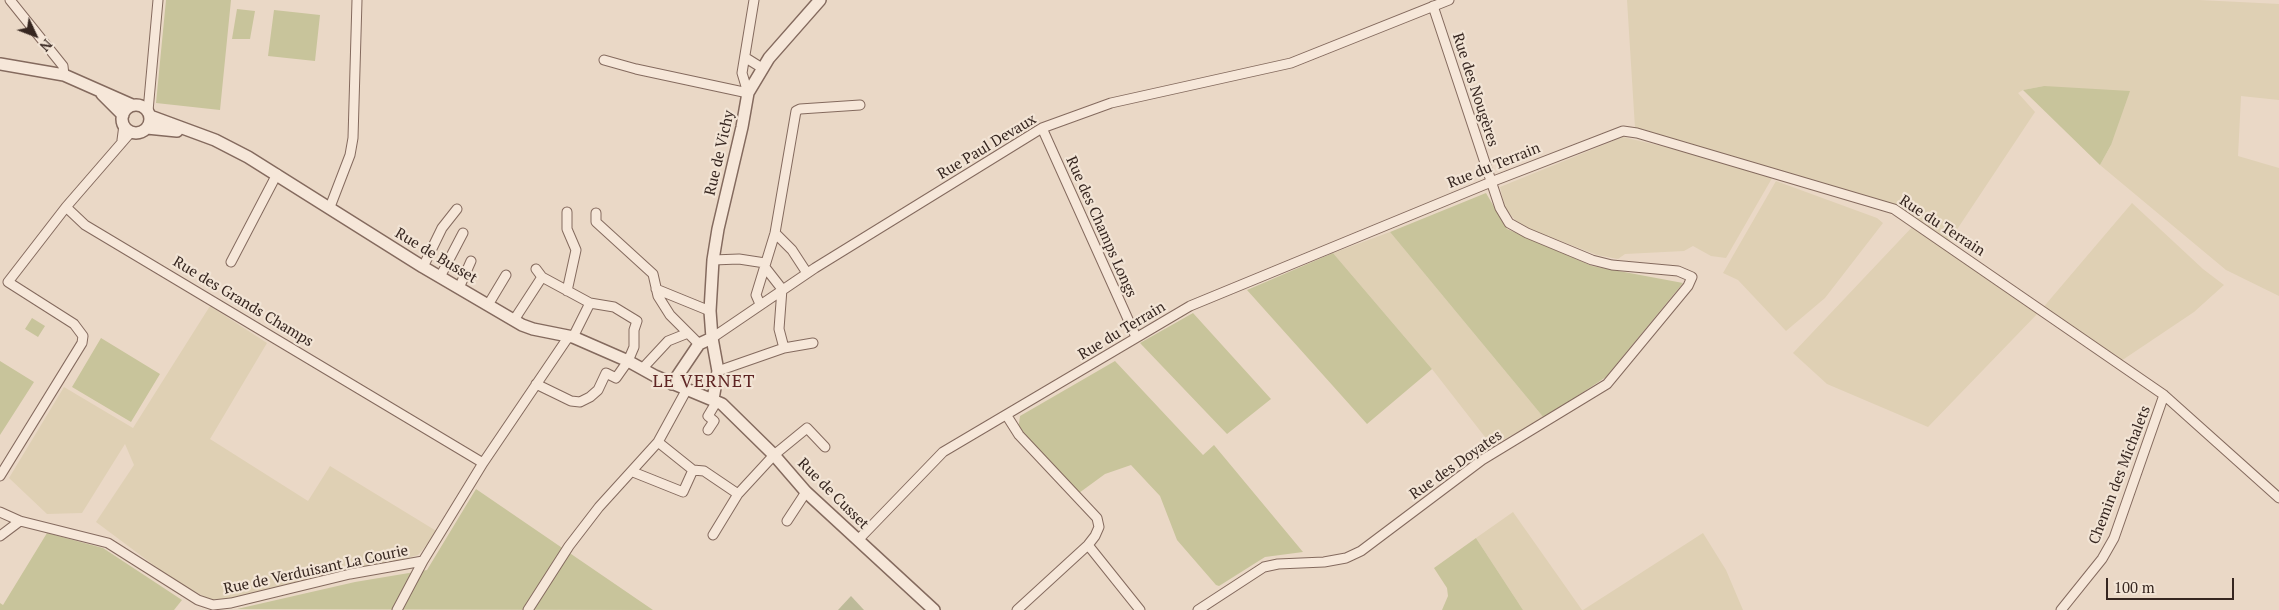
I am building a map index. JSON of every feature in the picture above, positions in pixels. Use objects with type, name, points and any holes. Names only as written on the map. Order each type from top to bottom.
[{"type":"street","points":[[10,0],[63,66],[64,75]]},
{"type":"street","points":[[0,476],[82,343],[83,336],[74,324],[8,282],[66,207],[122,140],[126,124],[142,109],[148,97],[158,0]]},
{"type":"street","points":[[330,207],[350,155],[353,138],[357,0]]},
{"type":"street","points":[[748,92],[742,74],[754,0]]},
{"type":"street","name":"Rue de Vichy","points":[[718,371],[712,338],[710,311],[713,260],[748,92],[762,68],[820,0]]},
{"type":"street","name":"Rue Paul Devaux","points":[[712,338],[807,274],[1042,128],[1110,104],[1291,63],[1449,0]]},
{"type":"street","name":"Rue des Nougères","points":[[1434,6],[1491,182],[1500,208],[1509,223],[1527,233],[1592,260],[1612,265],[1678,271],[1692,277]]},
{"type":"street","points":[[746,58],[762,68]]},
{"type":"street","points":[[604,60],[636,69],[748,92]]},
{"type":"street","name":"Rue de Busset","points":[[0,64],[64,75],[248,156],[422,267],[533,330],[571,336],[628,361],[672,384],[715,400]]},
{"type":"street","name":"Rue de Busset","points":[[98,89],[126,124],[137,133],[146,128],[194,132]]},
{"type":"street","points":[[760,304],[756,294],[775,233],[796,111],[800,109],[860,105]]},
{"type":"street","points":[[142,109],[146,128]]},
{"type":"street","name":"Rue des Champs Longs","points":[[1042,128],[1136,337]]},
{"type":"street","name":"Rue du Terrain","points":[[858,540],[943,452],[1007,416],[1190,306],[1491,182],[1623,131],[1636,133],[1894,209],[2164,395],[2279,498]]},
{"type":"street","points":[[231,262],[277,174]]},
{"type":"street","name":"Rue des Grands Champs","points":[[66,207],[85,225],[483,463]]},
{"type":"street","points":[[422,267],[442,228],[457,209]]},
{"type":"street","points":[[567,212],[568,229],[576,250],[567,291]]},
{"type":"street","points":[[596,213],[596,222],[653,274],[656,289],[670,315],[699,344]]},
{"type":"street","points":[[440,277],[463,232]]},
{"type":"street","points":[[775,233],[792,250],[807,274]]},
{"type":"street","points":[[713,260],[739,259],[765,265],[782,290],[779,329],[784,348]]},
{"type":"street","points":[[459,288],[471,261]]},
{"type":"street","points":[[536,269],[542,277],[567,291],[590,303],[614,307],[637,322],[634,330],[634,347],[628,361],[616,378],[606,373],[598,390],[590,397],[580,402],[571,401],[536,384]]},
{"type":"street","points":[[488,305],[506,276]]},
{"type":"street","points":[[514,320],[542,277]]},
{"type":"street","name":"Rue des Doyates","points":[[1198,610],[1264,567],[1278,564],[1324,562],[1346,558],[1361,551],[1482,460],[1607,384],[1688,286],[1692,277]]},
{"type":"street","points":[[656,289],[710,311]]},
{"type":"street","points":[[397,610],[423,561],[483,463],[571,336],[590,303]]},
{"type":"street","points":[[642,369],[668,341],[688,333]]},
{"type":"street","points":[[672,384],[699,344],[712,338]]},
{"type":"street","points":[[708,430],[714,421],[708,416],[715,400],[718,371],[784,348],[813,344]]},
{"type":"street","points":[[528,610],[569,546],[600,507],[634,472],[658,442],[687,389]]},
{"type":"street","name":"Chemin des Michalets","points":[[2061,610],[2102,559],[2114,538],[2164,395]]},
{"type":"street","name":"Rue de Cusset","points":[[715,400],[774,455],[806,492],[927,608]]},
{"type":"street","points":[[1007,416],[1019,435],[1096,518],[1099,527],[1096,536],[1088,545],[1017,610]]},
{"type":"street","points":[[713,534],[738,494],[774,455],[807,428],[825,447]]},
{"type":"street","points":[[658,442],[693,470],[704,471],[738,494]]},
{"type":"street","points":[[634,472],[683,492],[693,470]]},
{"type":"street","points":[[787,521],[806,492]]},
{"type":"street","name":"Rue de Verduisant La Courie","points":[[0,512],[20,521],[108,543],[198,600],[216,608],[350,574],[423,561]]},
{"type":"street","points":[[0,536],[20,521]]},
{"type":"street","points":[[1088,545],[1140,610]]},
{"type":"shaded area","points":[[166,0],[231,0],[220,110],[156,103]]},
{"type":"shaded area","points":[[1627,0],[2199,0],[2279,4],[2279,100],[2241,96],[2238,156],[2279,168],[2279,296],[2226,270],[2100,165],[2111,145],[2044,86],[2023,90],[2018,93],[2035,112],[1948,243],[2041,310],[1928,427],[1827,384],[1793,353],[1915,224],[1894,209],[1775,173],[1726,258],[1711,256],[1693,246],[1684,251],[1625,254],[1618,259],[1597,255],[1532,230],[1515,220],[1505,208],[1500,187],[1623,137],[1767,171],[1635,128]]},
{"type":"shaded area","points":[[237,9],[255,11],[250,39],[232,39]]},
{"type":"shaded area","points":[[274,10],[320,15],[315,61],[268,56]]},
{"type":"shaded area","points":[[2044,86],[2130,91],[2111,145],[2100,165],[2023,90]]},
{"type":"shaded area","points":[[1776,181],[1877,218],[1883,223],[1825,298],[1786,331],[1738,280],[1723,273]]},
{"type":"shaded area","points":[[1486,193],[1507,229],[1592,266],[1683,283],[1606,377],[1544,418],[1390,232]]},
{"type":"shaded area","points":[[2132,203],[2203,269],[2224,285],[2194,312],[2118,363],[2041,310]]},
{"type":"shaded area","points":[[1390,232],[1544,418],[1492,446],[1432,369],[1333,253]]},
{"type":"shaded area","points":[[1333,253],[1432,369],[1367,424],[1247,290]]},
{"type":"shaded area","points":[[210,306],[267,343],[210,439],[308,501],[330,466],[438,532],[418,555],[350,574],[230,599],[210,600],[171,578],[96,522],[134,465],[125,444],[82,513],[47,514],[9,478],[64,387],[133,428]]},
{"type":"shaded area","points":[[1193,313],[1271,399],[1227,434],[1140,343]]},
{"type":"shaded area","points":[[32,318],[45,326],[38,337],[25,329]]},
{"type":"shaded area","points":[[101,338],[160,374],[131,422],[72,387]]},
{"type":"shaded area","points":[[0,361],[34,382],[0,435]]},
{"type":"shaded area","points":[[1115,361],[1203,455],[1214,445],[1303,552],[1265,557],[1219,586],[1216,585],[1177,540],[1160,496],[1131,465],[1105,474],[1079,493],[1018,430],[1020,416]]},
{"type":"shaded area","points":[[476,489],[653,610],[237,609],[355,582],[427,570]]},
{"type":"shaded area","points":[[1513,512],[1582,610],[1523,610],[1476,538]]},
{"type":"shaded area","points":[[47,533],[103,548],[182,600],[174,610],[0,610],[0,603],[3,605]]},
{"type":"shaded area","points":[[1703,533],[1726,570],[1743,610],[1583,610]]},
{"type":"shaded area","points":[[1476,538],[1523,610],[1442,610],[1448,596],[1447,588],[1434,568]]},
{"type":"shaded area","points":[[851,596],[864,610],[838,610]]},
{"type":"district","name":"LE VERNET","points":[[704,382]]}]
